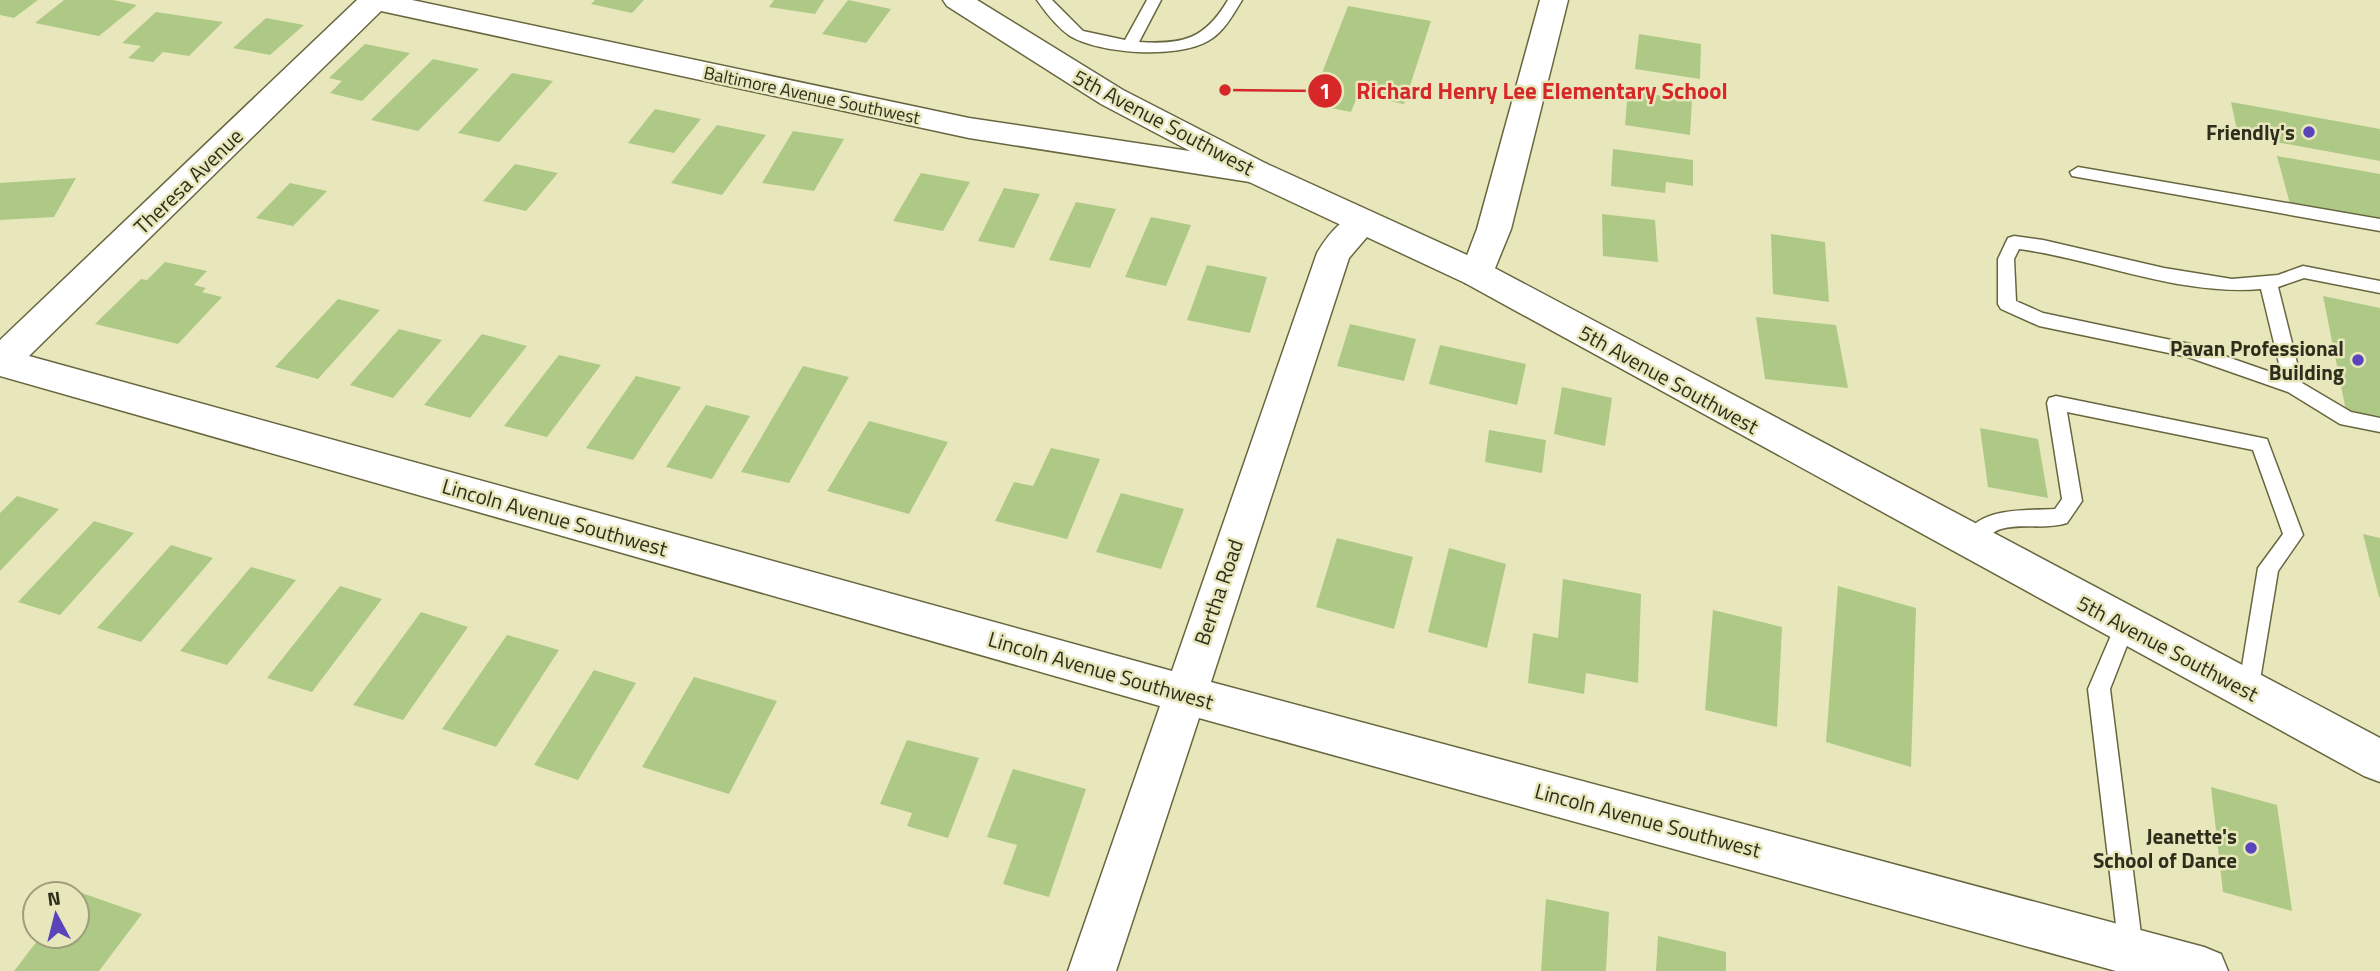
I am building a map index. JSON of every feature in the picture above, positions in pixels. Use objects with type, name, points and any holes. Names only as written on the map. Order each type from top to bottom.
[{"type":"street","name":"Baltimore Avenue Southwest","points":[[374,0],[969,128],[1256,172]]},
{"type":"street","name":"Theresa Avenue","points":[[0,362],[374,0]]},
{"type":"street","name":"5th Avenue Southwest","points":[[957,0],[1010,36],[1112,97],[1256,172],[1477,274],[2380,761]]},
{"type":"street","points":[[1477,274],[1494,229],[1554,0]]},
{"type":"street","name":"Bertha Road","points":[[1092,971],[1334,253],[1362,222]]},
{"type":"street","name":"Lincoln Avenue Southwest","points":[[0,362],[1184,694],[2204,971]]},
{"type":"lane","points":[[1044,0],[1057,16],[1078,33],[1129,46],[1163,48],[1203,39],[1225,17],[1235,0]]},
{"type":"lane","points":[[1129,46],[1154,0]]},
{"type":"lane","points":[[2078,172],[2380,225]]},
{"type":"lane","points":[[2380,287],[2303,272],[2280,281],[2232,285],[2164,274],[2043,246],[2014,243],[2006,259],[2007,304],[2039,319],[2190,351],[2294,387],[2347,419],[2380,425]]},
{"type":"lane","points":[[2268,282],[2294,387]]},
{"type":"lane","points":[[1970,541],[1994,521],[2060,517],[2072,501],[2056,403],[2260,444],[2293,535],[2268,568],[2249,691]]},
{"type":"lane","points":[[2126,625],[2099,689],[2131,951]]},
{"type":"building","points":[[0,0],[38,0],[14,18],[0,15]]},
{"type":"building","points":[[64,0],[113,0],[137,5],[99,36],[35,23]]},
{"type":"building","points":[[595,0],[644,0],[632,13],[591,4]]},
{"type":"building","points":[[774,0],[824,0],[815,14],[769,7]]},
{"type":"building","points":[[848,0],[891,9],[866,43],[822,34]]},
{"type":"building","points":[[1348,6],[1431,21],[1404,104],[1358,95],[1351,112],[1310,104]]},
{"type":"building","points":[[156,12],[223,22],[189,56],[163,52],[153,62],[128,58],[141,46],[122,43]]},
{"type":"building","points":[[266,18],[304,25],[270,55],[233,48]]},
{"type":"building","points":[[1639,34],[1701,44],[1700,79],[1635,69]]},
{"type":"building","points":[[365,44],[410,53],[362,101],[330,93],[342,81],[329,78]]},
{"type":"building","points":[[433,59],[479,69],[418,131],[371,120]]},
{"type":"building","points":[[512,73],[553,81],[499,142],[458,133]]},
{"type":"building","points":[[1628,91],[1692,100],[1690,135],[1625,125]]},
{"type":"building","name":"Friendly's","points":[[2231,102],[2380,129],[2380,161],[2238,135]]},
{"type":"building","points":[[655,109],[701,119],[674,153],[628,143]]},
{"type":"building","points":[[717,125],[766,135],[722,195],[671,183]]},
{"type":"building","points":[[793,131],[844,139],[814,191],[762,183]]},
{"type":"building","points":[[1613,149],[1693,160],[1693,186],[1666,182],[1665,193],[1611,186]]},
{"type":"building","points":[[2277,156],[2380,174],[2380,220],[2290,204]]},
{"type":"building","points":[[515,164],[558,173],[526,211],[483,201]]},
{"type":"building","points":[[921,173],[970,182],[943,231],[893,221]]},
{"type":"building","points":[[76,178],[54,217],[0,220],[0,183]]},
{"type":"building","points":[[290,183],[327,191],[293,226],[256,218]]},
{"type":"building","points":[[1004,188],[1040,194],[1014,248],[978,241]]},
{"type":"building","points":[[1076,202],[1116,209],[1090,268],[1049,260]]},
{"type":"building","points":[[1602,214],[1655,220],[1658,262],[1603,256]]},
{"type":"building","points":[[1151,217],[1191,225],[1166,286],[1125,277]]},
{"type":"building","points":[[1771,234],[1825,242],[1829,302],[1773,294]]},
{"type":"building","points":[[165,262],[207,271],[194,285],[206,288],[202,292],[222,297],[178,344],[95,324],[141,279],[147,280]]},
{"type":"building","points":[[1207,265],[1267,277],[1250,333],[1187,320]]},
{"type":"building","name":"Pavan Professional Building","points":[[2323,296],[2380,308],[2380,419],[2346,411]]},
{"type":"building","points":[[338,299],[380,310],[318,379],[275,367]]},
{"type":"building","points":[[1756,317],[1836,325],[1848,388],[1765,379]]},
{"type":"building","points":[[1350,324],[1416,339],[1404,381],[1337,366]]},
{"type":"building","points":[[399,329],[442,340],[393,398],[350,385]]},
{"type":"building","points":[[482,334],[527,346],[470,418],[424,405]]},
{"type":"building","points":[[1440,345],[1526,364],[1517,405],[1429,384]]},
{"type":"building","points":[[559,355],[601,365],[547,437],[504,426]]},
{"type":"building","points":[[803,366],[849,377],[789,483],[741,472]]},
{"type":"building","points":[[636,376],[681,387],[633,460],[586,448]]},
{"type":"building","points":[[1562,387],[1612,398],[1605,446],[1554,434]]},
{"type":"building","points":[[706,405],[750,416],[712,479],[666,467]]},
{"type":"building","points":[[869,421],[948,442],[909,514],[827,491]]},
{"type":"building","points":[[1980,428],[2038,439],[2048,498],[1988,487]]},
{"type":"building","points":[[1489,430],[1546,440],[1542,473],[1485,462]]},
{"type":"building","points":[[1051,448],[1100,459],[1067,539],[995,521],[1014,482],[1033,486]]},
{"type":"building","points":[[1121,493],[1184,509],[1161,569],[1096,552]]},
{"type":"building","points":[[17,496],[59,509],[0,571],[0,513]]},
{"type":"building","points":[[94,521],[134,533],[60,615],[18,602]]},
{"type":"building","points":[[2363,534],[2380,538],[2380,597],[2379,597]]},
{"type":"building","points":[[1337,538],[1413,557],[1394,629],[1316,607]]},
{"type":"building","points":[[171,545],[213,558],[141,642],[97,628]]},
{"type":"building","points":[[1449,548],[1506,564],[1487,648],[1428,632]]},
{"type":"building","points":[[251,567],[296,580],[227,665],[180,651]]},
{"type":"building","points":[[1563,579],[1641,594],[1638,683],[1586,673],[1584,694],[1528,683],[1533,633],[1558,638]]},
{"type":"building","points":[[340,586],[382,599],[312,692],[267,678]]},
{"type":"building","points":[[1838,586],[1916,608],[1911,767],[1826,742]]},
{"type":"building","points":[[1713,610],[1782,627],[1777,727],[1705,710]]},
{"type":"building","points":[[421,612],[468,627],[403,720],[353,705]]},
{"type":"building","points":[[507,635],[559,650],[496,747],[442,729]]},
{"type":"building","points":[[594,670],[636,683],[578,780],[534,765]]},
{"type":"building","points":[[694,677],[777,701],[729,794],[642,767]]},
{"type":"building","points":[[907,740],[979,758],[948,838],[907,826],[912,813],[880,804]]},
{"type":"building","points":[[1013,769],[1086,789],[1049,897],[1003,884],[1017,845],[987,837]]},
{"type":"building","name":"Jeanette's School of Dance","points":[[2211,787],[2277,805],[2292,911],[2223,892]]},
{"type":"building","points":[[91,896],[142,914],[99,971],[14,971],[30,950],[91,950]]},
{"type":"building","points":[[1546,899],[1609,912],[1606,971],[1541,971]]},
{"type":"building","points":[[1658,936],[1726,952],[1726,971],[1656,971]]},
{"type":"place","name":"Richard Henry Lee Elementary School","points":[[1225,90]]},
{"type":"place","name":"Friendly's","points":[[2309,132]]},
{"type":"place","name":"Pavan Professional Building","points":[[2358,360]]},
{"type":"place","name":"Jeanette's School of Dance","points":[[2251,848]]}]
